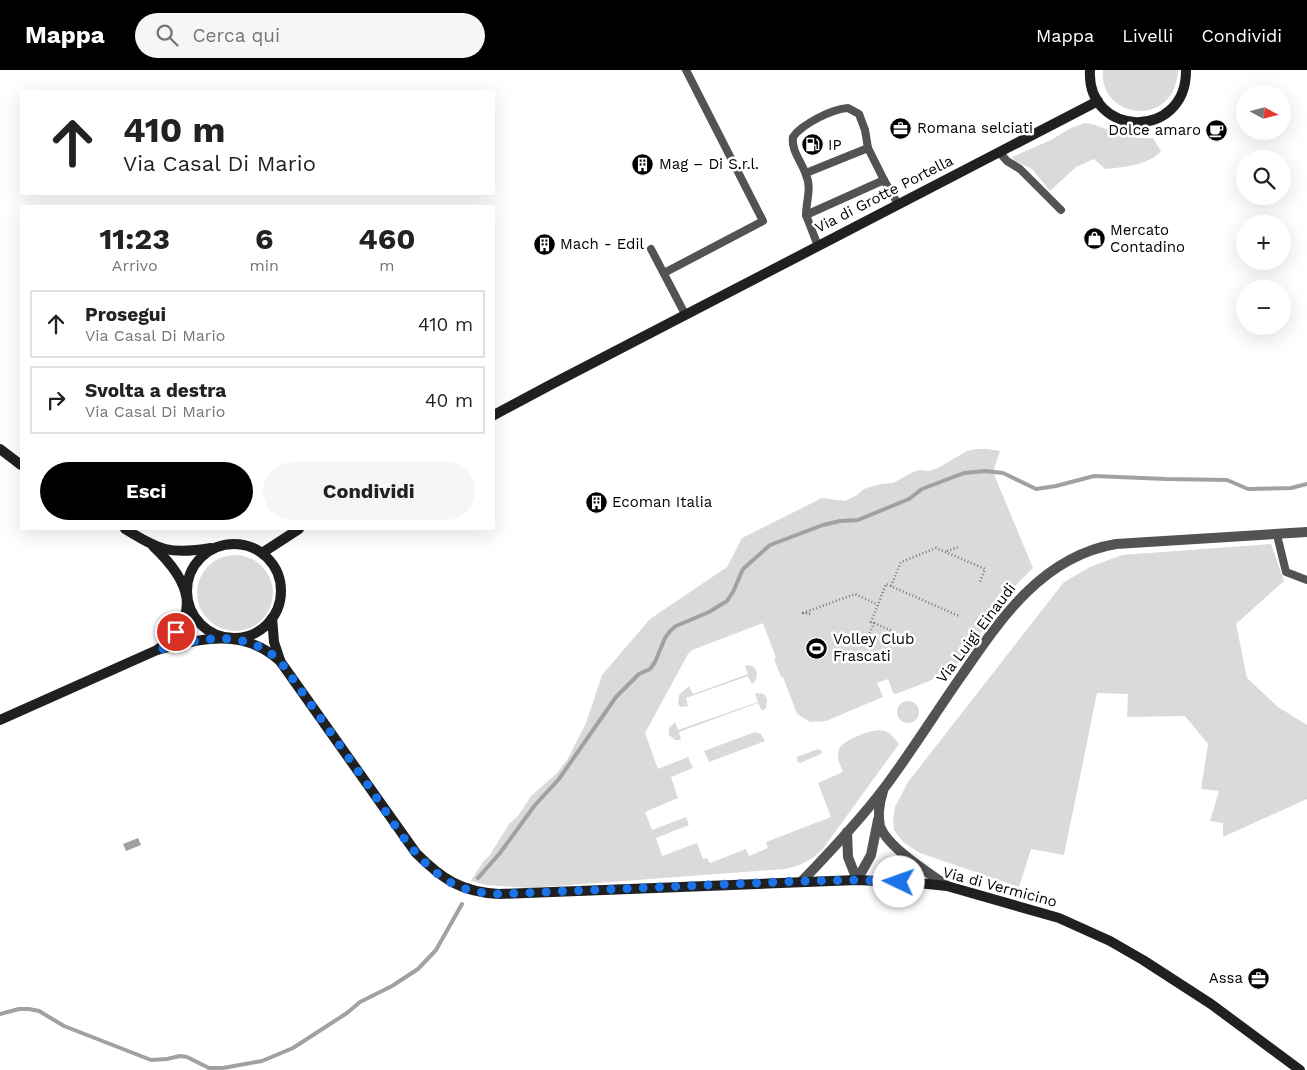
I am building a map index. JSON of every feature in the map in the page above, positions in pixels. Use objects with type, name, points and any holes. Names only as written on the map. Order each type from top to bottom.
[{"type":"main road","points":[[1090,70],[1091,84],[1098,101],[1111,115],[1123,121],[1137,123],[1151,121],[1165,115],[1180,99],[1185,85],[1186,70]]},
{"type":"main road","name":"Via di Grotte Portella","points":[[495,414],[685,314],[1098,101]]},
{"type":"main road","points":[[0,449],[20,464]]},
{"type":"main road","points":[[0,720],[157,650],[191,642],[239,638],[263,628],[272,618],[278,605],[280,591],[278,576],[272,564],[262,553],[248,546],[233,544],[179,551],[165,550],[153,546],[126,530]]},
{"type":"main road","points":[[262,553],[297,530]]},
{"type":"main road","points":[[153,546],[176,571],[187,596],[192,614],[200,624],[212,633],[226,638]]},
{"type":"main road","points":[[157,650],[170,640],[184,617],[188,581],[194,566],[204,555],[217,547]]},
{"type":"main road","name":"Via di Vermicino","points":[[272,618],[274,642],[280,661]]},
{"type":"main road","name":"Via di Vermicino","points":[[226,638],[258,646],[274,655],[280,661],[408,843],[434,870],[447,880],[461,887],[478,892],[499,894],[857,880],[947,886],[1050,915],[1077,925],[1110,941],[1211,1004],[1300,1070]]},
{"type":"street","name":"Via Luigi Einaudi","points":[[802,881],[848,832],[884,787],[1003,617],[1026,591],[1048,572],[1089,550],[1116,544],[1307,532]]},
{"type":"street","name":"Via Luigi Einaudi","points":[[857,880],[873,851],[884,787]]},
{"type":"street","name":"Via Luigi Einaudi","points":[[879,812],[880,827],[894,844],[906,856],[947,886]]},
{"type":"street","points":[[848,832],[849,860],[857,880]]},
{"type":"lane","points":[[664,273],[763,221],[686,70]]},
{"type":"lane","points":[[818,246],[808,224],[806,214],[809,189],[806,172],[794,149],[793,137],[802,129],[832,111],[848,108],[859,114],[865,130],[868,148],[898,204]]},
{"type":"lane","points":[[806,172],[868,148]]},
{"type":"lane","points":[[999,152],[1007,161],[1020,169],[1061,210]]},
{"type":"lane","points":[[806,214],[884,180]]},
{"type":"lane","points":[[651,249],[685,314]]},
{"type":"lane","points":[[1277,534],[1286,572],[1307,580]]},
{"type":"path","points":[[946,552],[958,547]]},
{"type":"path","points":[[891,586],[901,562],[936,548],[985,569],[980,582]]},
{"type":"path","points":[[894,632],[871,622],[886,584],[959,616]]},
{"type":"path","points":[[810,614],[803,613],[854,594],[878,605]]},
{"type":"path","points":[[857,637],[868,635],[874,623]]},
{"type":"shaded area","points":[[1103,70],[1178,70],[1174,89],[1164,102],[1152,109],[1138,111],[1124,107],[1112,99],[1105,87]]},
{"type":"shaded area","points":[[1085,123],[1096,125],[1118,134],[1153,138],[1161,151],[1156,156],[1142,163],[1105,169],[1094,159],[1076,167],[1050,191],[1032,169],[1015,161],[1012,157]]},
{"type":"shaded area","points":[[976,449],[1000,451],[993,472],[1033,568],[1016,585],[956,665],[928,682],[896,694],[893,693],[888,679],[877,683],[883,697],[826,721],[810,722],[797,714],[774,659],[776,658],[763,623],[692,650],[688,654],[645,733],[658,769],[688,757],[693,768],[671,777],[678,798],[645,812],[652,830],[686,817],[689,825],[656,838],[662,856],[697,843],[703,859],[707,858],[710,863],[746,849],[749,856],[768,848],[766,842],[831,817],[818,783],[843,772],[838,758],[839,749],[853,738],[867,733],[880,730],[889,733],[899,744],[818,854],[805,862],[785,869],[530,888],[486,885],[471,881],[509,824],[518,816],[531,796],[556,774],[567,760],[586,723],[602,675],[650,619],[727,567],[742,538],[822,498],[845,501],[864,489],[880,484],[893,483],[920,470],[930,471],[967,451]]},
{"type":"shaded area","points":[[1271,544],[1284,581],[1236,624],[1247,678],[1278,707],[1307,725],[1307,799],[1223,837],[1223,823],[1210,821],[1219,791],[1201,789],[1208,744],[1185,716],[1127,717],[1128,694],[1097,693],[1064,855],[1031,849],[1019,887],[920,853],[904,843],[894,830],[893,820],[895,807],[908,782],[1064,582],[1090,567],[1122,555]]},
{"type":"shaded area","points":[[235,555],[250,558],[262,566],[270,578],[273,593],[270,608],[262,620],[250,628],[235,631],[220,628],[208,620],[200,608],[197,593],[200,578],[208,566],[220,558]]},
{"type":"shaded area","points":[[745,666],[754,667],[757,672],[756,680],[752,684],[748,676],[686,698],[688,706],[681,707],[678,704],[679,695],[689,686],[693,694],[748,674]]},
{"type":"shaded area","points":[[755,694],[764,694],[767,699],[766,708],[762,711],[758,703],[679,732],[681,740],[675,740],[669,735],[669,728],[675,722],[678,730],[758,702]]},
{"type":"shaded area","points":[[908,701],[918,708],[919,712],[912,722],[908,723],[898,716],[897,712],[904,702]]},
{"type":"shaded area","points":[[755,732],[761,734],[765,741],[709,762],[704,751]]},
{"type":"shaded area","points":[[818,749],[822,751],[821,754],[800,763],[797,761],[797,757]]},
{"type":"shaded area","points":[[138,838],[141,845],[126,851],[123,844]]},
{"type":"waterway","points":[[478,878],[500,853],[535,805],[559,779],[616,697],[639,674],[650,669],[670,631],[676,626],[709,612],[727,601],[743,569],[770,545],[823,525],[840,521],[858,520],[909,499],[922,489],[964,473],[985,471],[1003,473],[1036,489],[1094,476],[1227,480],[1248,489],[1291,488],[1307,484]]},
{"type":"waterway","points":[[0,1014],[19,1009],[39,1011],[64,1026],[151,1060],[180,1056],[187,1057],[209,1068],[223,1068],[262,1061],[293,1048],[347,1013],[360,1002],[392,986],[418,969],[436,950],[462,904]]},
{"type":"place","name":"Romana selciati","points":[[901,128]]},
{"type":"place","name":"Dolce amaro","points":[[1217,130]]},
{"type":"place","name":"IP","points":[[812,145]]},
{"type":"place","name":"Mag – Di S.r.l.","points":[[643,164]]},
{"type":"place","name":"Mercato Contadino","points":[[1094,239]]},
{"type":"place","name":"Mach - Edil","points":[[544,244]]},
{"type":"place","name":"Ecoman Italia","points":[[596,502]]},
{"type":"place","name":"Volley Club Frascati","points":[[817,648]]},
{"type":"place","name":"Assa","points":[[1259,978]]},
{"type":"route","points":[[176,632],[170,640],[157,650],[191,642],[226,638],[258,646],[274,655],[408,843],[434,870],[451,883],[472,891],[499,894],[802,881],[857,880],[899,882]]}]
